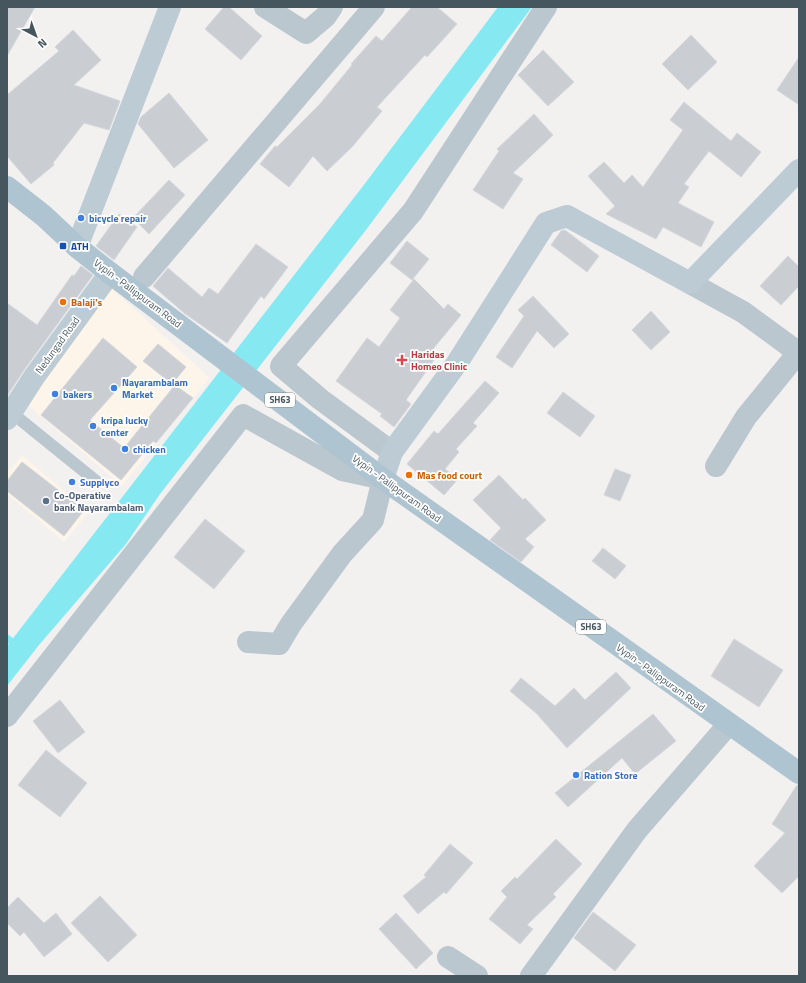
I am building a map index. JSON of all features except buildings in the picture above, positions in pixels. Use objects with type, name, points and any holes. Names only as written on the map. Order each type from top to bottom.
[{"type":"main road","name":"Vypin - Pallippuram Road","points":[[7,188],[44,216],[77,247],[110,273],[383,479],[799,774]]},
{"type":"street","points":[[77,247],[170,7]]},
{"type":"street","points":[[265,7],[306,33],[326,16],[332,7]]},
{"type":"street","points":[[144,277],[374,7]]},
{"type":"street","points":[[392,452],[320,399],[281,366],[413,211],[546,7]]},
{"type":"street","points":[[690,283],[799,170]]},
{"type":"street","points":[[248,642],[279,644],[291,624],[342,554],[373,520],[383,479],[392,452],[457,363],[546,223],[567,216],[743,312],[799,353],[746,417],[716,466]]},
{"type":"street","name":"Nedungad Road","points":[[9,416],[34,377],[110,273]]},
{"type":"street","points":[[7,716],[243,415],[342,470],[383,479]]},
{"type":"street","points":[[531,976],[637,830],[728,725]]},
{"type":"street","points":[[448,957],[477,976]]},
{"type":"lane","points":[[9,416],[96,482]]},
{"type":"shaded area","name":"Nayarambalam Market","points":[[109,286],[210,378],[122,486],[19,398]]},
{"type":"shaded area","name":"Co-Operative bank Nayarambalam","points":[[22,455],[89,512],[64,542],[7,494],[7,473]]},
{"type":"water","points":[[498,7],[532,7],[366,230],[160,494],[126,544],[39,645],[7,686],[7,646],[363,186]]},
{"type":"waterway","points":[[7,638],[18,646]]},
{"type":"place","name":"bicycle repair","points":[[81,218]]},
{"type":"place","name":"ATH","points":[[63,246]]},
{"type":"place","name":"Balaji's","points":[[63,302]]},
{"type":"place","name":"Haridas Homeo Clinic","points":[[402,360]]},
{"type":"place","name":"Nayarambalam Market","points":[[114,388]]},
{"type":"place","name":"bakers","points":[[55,394]]},
{"type":"place","name":"kripa lucky center","points":[[93,426]]},
{"type":"place","name":"chicken","points":[[125,449]]},
{"type":"place","name":"Mas food court","points":[[409,475]]},
{"type":"place","name":"Supplyco","points":[[72,482]]},
{"type":"place","name":"Co-Operative bank Nayarambalam","points":[[46,501]]},
{"type":"place","name":"Ration Store","points":[[576,775]]}]
